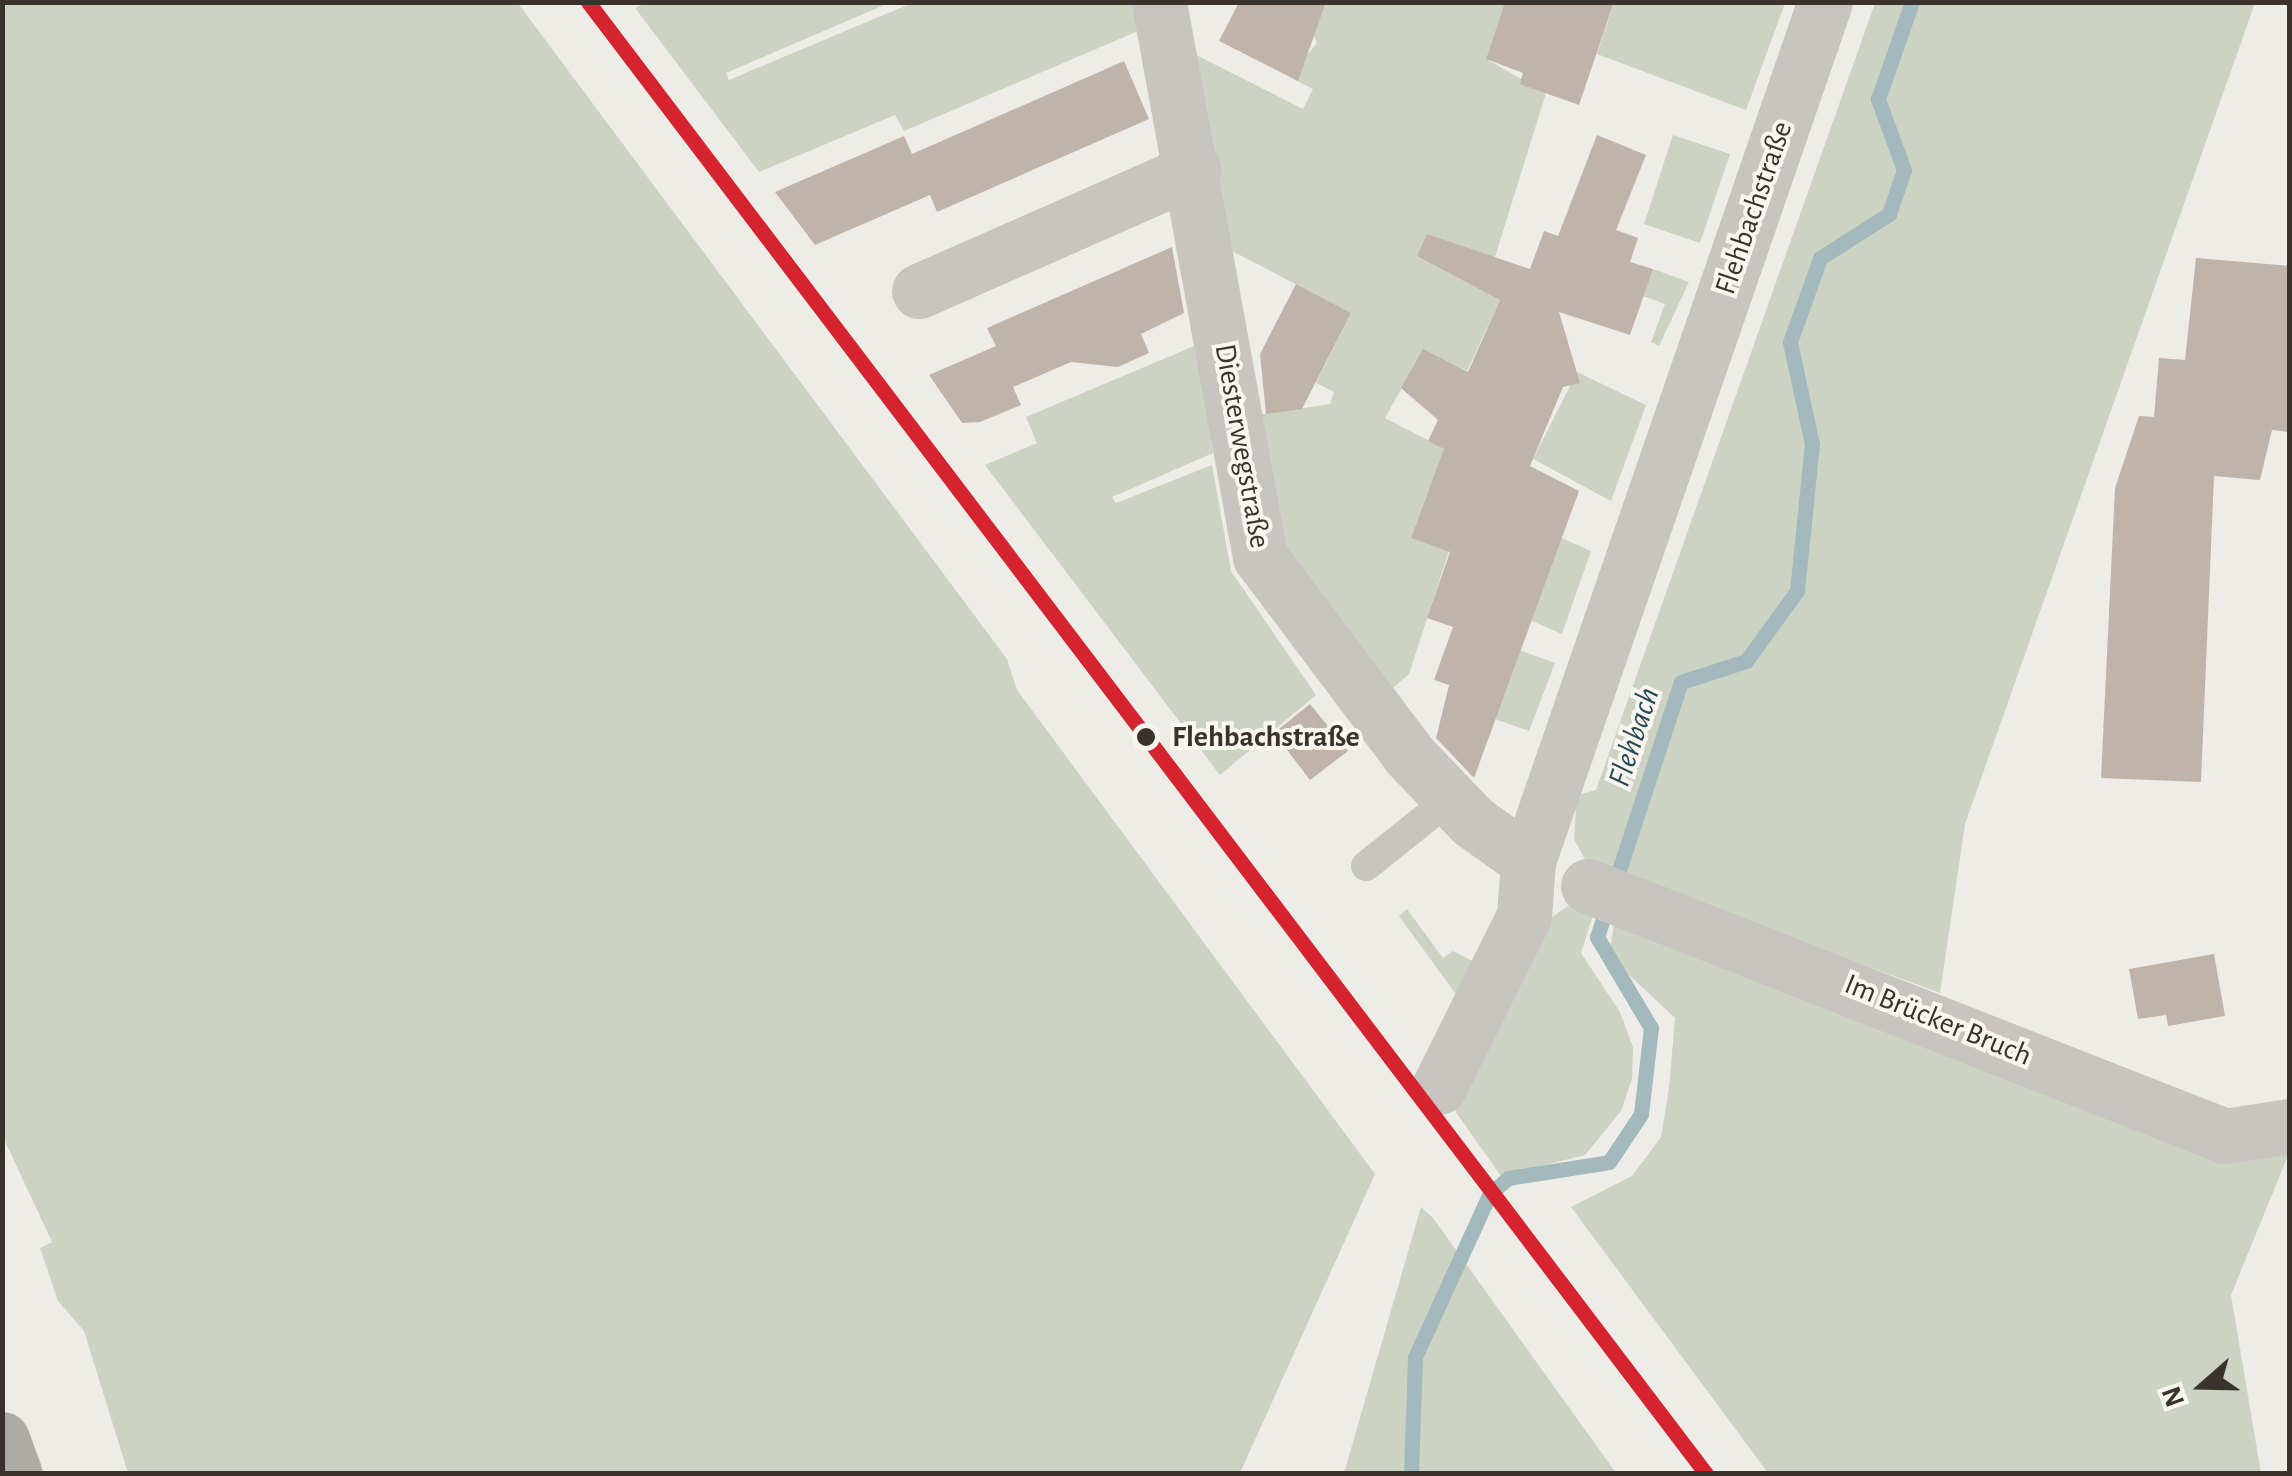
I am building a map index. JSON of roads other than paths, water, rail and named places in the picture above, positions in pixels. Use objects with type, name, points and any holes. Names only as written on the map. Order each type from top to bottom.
[{"type":"highway","points":[[2,1438],[15,1474]]},
{"type":"street","name":"Diesterwegstraße","points":[[1159,2],[1193,170],[1260,557],[1450,799],[1528,860]]},
{"type":"street","name":"Flehbachstraße","points":[[1439,1087],[1524,916],[1528,860],[1826,2]]},
{"type":"street","points":[[919,291],[1193,170]]},
{"type":"street","name":"Im Brücker Bruch","points":[[1606,893],[2225,1136],[2290,1126]]},
{"type":"lane","points":[[1366,866],[1450,799]]},
{"type":"waterway","name":"Flehbach","points":[[1411,1474],[1415,1357],[1489,1195],[1508,1178],[1609,1162],[1641,1114],[1651,1028],[1597,937],[1681,682],[1746,661],[1797,591],[1812,444],[1790,342],[1820,258],[1889,214],[1904,170],[1878,99],[1912,2]]},
{"type":"place","name":"Flehbachstraße","points":[[1146,737]]}]
